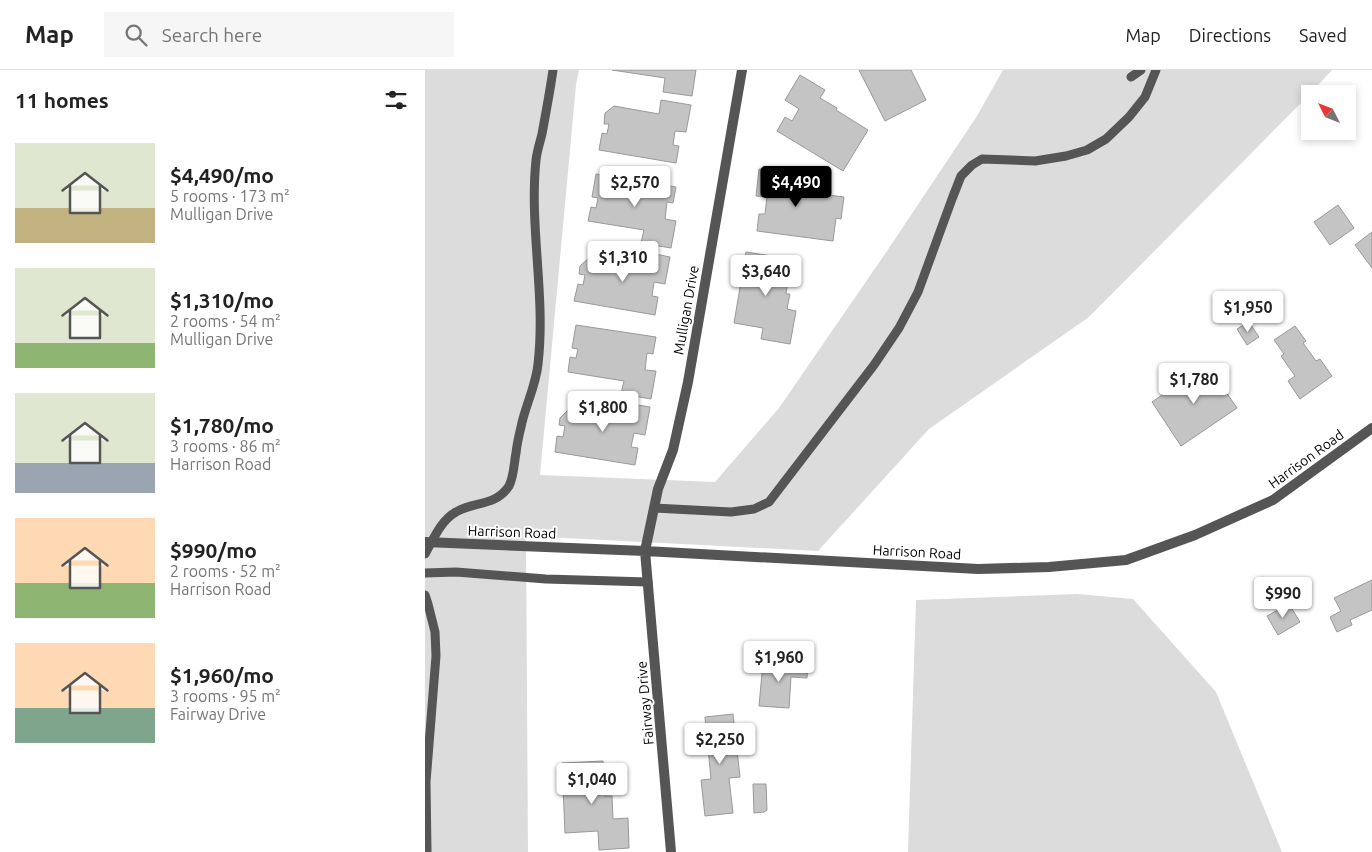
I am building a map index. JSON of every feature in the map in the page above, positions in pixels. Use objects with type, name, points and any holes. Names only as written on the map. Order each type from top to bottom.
[{"type":"street","name":"Mulligan Drive","points":[[645,551],[658,489],[673,450],[688,382],[742,70]]},
{"type":"street","name":"Harrison Road","points":[[428,542],[645,551],[978,569],[1049,567],[1125,560],[1195,535],[1273,500],[1372,428]]},
{"type":"street","name":"Fairway Drive","points":[[645,551],[671,852]]},
{"type":"lane","points":[[425,554],[428,542],[455,512],[484,504],[499,497],[509,485],[515,467],[522,420],[538,366],[540,331],[535,212],[536,159],[551,89],[553,70]]},
{"type":"lane","points":[[1131,77],[1141,70]]},
{"type":"lane","points":[[654,508],[731,512],[753,509],[769,502],[874,365],[899,328],[918,292],[961,176],[972,165],[982,159],[1035,161],[1066,156],[1087,150],[1106,139],[1129,118],[1145,98],[1156,70]]},
{"type":"lane","points":[[425,573],[456,572],[546,579],[648,582]]},
{"type":"lane","points":[[425,595],[435,632],[436,656],[425,782],[427,852]]},
{"type":"shaded area","points":[[425,70],[579,70],[576,85],[540,475],[715,482],[779,408],[977,116],[1003,70],[1332,70],[1318,85],[1301,85],[1301,103],[1089,317],[929,429],[818,551],[526,536],[528,852],[425,852]]},
{"type":"shaded area","points":[[1077,594],[1133,599],[1216,692],[1282,852],[908,852],[916,600]]},
{"type":"building","points":[[612,70],[696,70],[692,96],[663,92],[665,78]]},
{"type":"building","points":[[859,70],[911,70],[926,100],[885,121]]},
{"type":"building","points":[[800,75],[825,90],[820,98],[868,130],[843,171],[777,131],[785,117],[792,121],[799,109],[785,100]]},
{"type":"building","points":[[661,100],[691,105],[686,132],[675,131],[673,145],[679,146],[676,163],[599,150],[602,133],[607,134],[609,124],[604,124],[605,113],[614,106],[659,114]]},
{"type":"building","points":[[759,169],[789,172],[787,184],[807,186],[806,192],[844,197],[841,219],[836,218],[833,241],[757,231],[759,214],[765,214],[767,197],[756,196]]},
{"type":"building","points":[[596,174],[676,187],[673,203],[667,202],[665,219],[676,221],[671,248],[641,243],[644,230],[588,221],[591,207],[596,208],[598,198],[592,197]]},
{"type":"building","points":[[1338,205],[1354,228],[1330,245],[1314,222]]},
{"type":"building","points":[[1372,232],[1372,268],[1355,245]]},
{"type":"building","points":[[640,251],[670,257],[665,284],[654,282],[652,296],[658,297],[655,315],[574,301],[578,284],[583,285],[585,275],[579,274],[580,266],[590,257],[638,265]]},
{"type":"building","points":[[746,252],[791,259],[786,294],[790,294],[787,309],[796,311],[790,344],[761,339],[763,328],[734,323]]},
{"type":"building","points":[[1249,322],[1259,337],[1247,345],[1237,329]]},
{"type":"building","points":[[576,325],[656,337],[653,354],[647,353],[645,370],[656,371],[651,399],[621,394],[624,381],[568,372],[570,357],[576,358],[578,349],[572,348]]},
{"type":"building","points":[[1295,326],[1306,341],[1303,343],[1316,361],[1320,359],[1332,376],[1300,399],[1288,381],[1295,376],[1281,356],[1284,354],[1274,340]]},
{"type":"building","points":[[1207,364],[1237,408],[1181,446],[1152,402]]},
{"type":"building","points":[[620,402],[650,407],[645,435],[634,433],[631,447],[638,448],[635,465],[555,452],[557,436],[563,437],[565,426],[559,425],[560,418],[570,408],[618,416]]},
{"type":"building","points":[[1372,580],[1372,610],[1350,620],[1352,625],[1337,632],[1330,617],[1341,611],[1334,598]]},
{"type":"building","points":[[1289,604],[1300,622],[1278,635],[1267,616]]},
{"type":"building","points":[[763,662],[808,665],[807,678],[791,677],[789,708],[759,706]]},
{"type":"building","points":[[733,714],[740,777],[729,778],[733,813],[705,816],[701,780],[711,779],[705,717]]},
{"type":"building","points":[[603,761],[605,796],[612,796],[613,819],[628,818],[629,848],[599,850],[598,831],[565,833],[562,763]]},
{"type":"building","points":[[753,784],[766,784],[767,810],[764,812],[754,813]]}]
